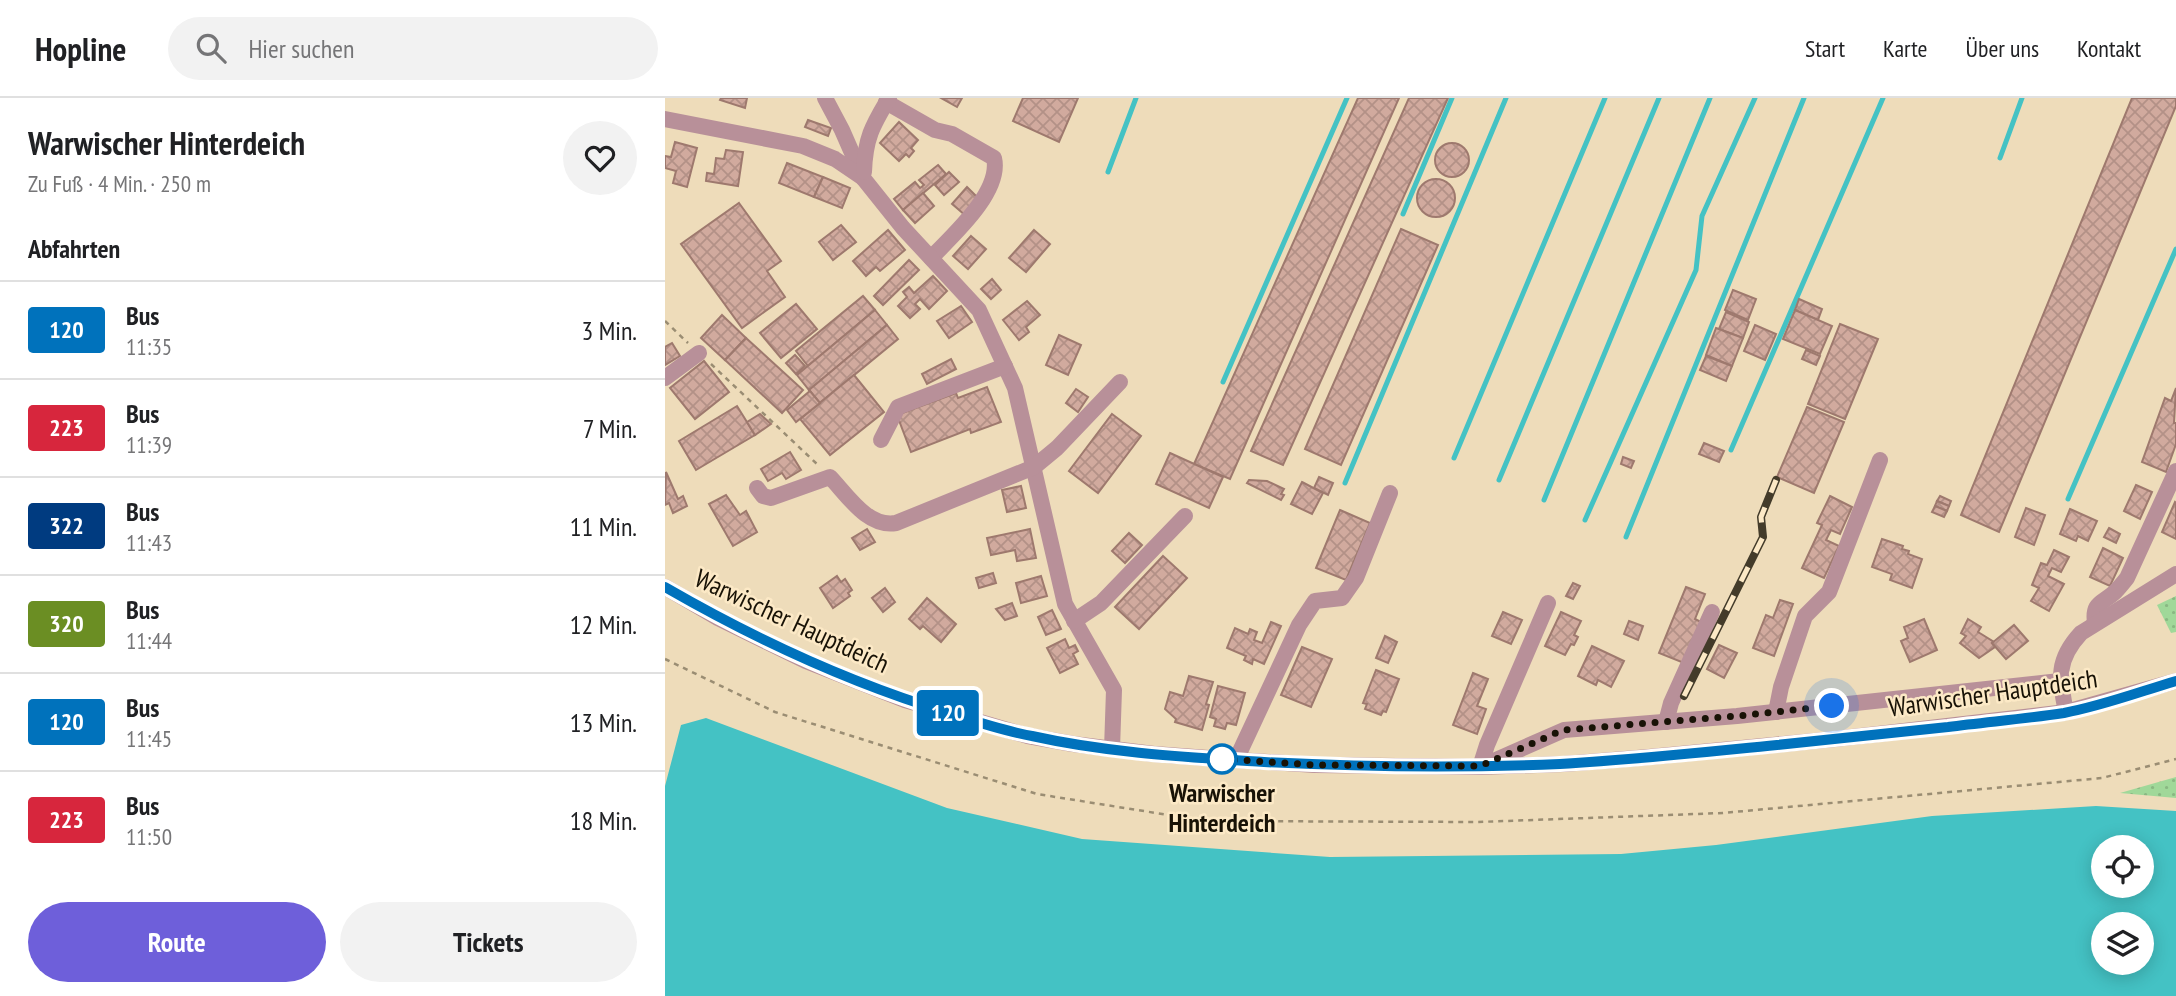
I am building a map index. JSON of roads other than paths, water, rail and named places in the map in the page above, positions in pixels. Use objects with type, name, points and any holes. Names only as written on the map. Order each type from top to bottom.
[{"type":"street","points":[[825,98],[863,178],[903,228],[979,310],[1015,388],[1065,604],[1114,690],[1112,749]]},
{"type":"street","points":[[863,178],[865,148],[874,123],[888,100],[935,130],[952,134],[994,158],[994,173],[985,197],[972,216],[931,258]]},
{"type":"street","points":[[665,119],[803,146],[835,159],[863,178]]},
{"type":"street","points":[[665,378],[699,353]]},
{"type":"street","points":[[881,440],[898,407],[1005,366]]},
{"type":"street","points":[[757,488],[763,496],[771,498],[830,477],[876,522],[886,525],[896,523],[1034,467],[1057,448],[1120,382]]},
{"type":"street","points":[[1776,712],[1781,687],[1805,616],[1829,592],[1880,460]]},
{"type":"street","points":[[2095,623],[2096,607],[2127,578],[2176,471]]},
{"type":"street","points":[[1236,760],[1299,625],[1315,601],[1342,598],[1356,578],[1390,494]]},
{"type":"street","points":[[1075,621],[1101,603],[1185,516]]},
{"type":"street","points":[[2066,712],[2060,681],[2062,662],[2069,646],[2095,623],[2176,574]]},
{"type":"street","name":"Warwischer Hauptdeich","points":[[665,587],[718,618],[806,661],[905,700],[1028,736],[1112,749],[1315,765],[1564,764],[1741,749],[2066,712],[2176,681]]},
{"type":"street","points":[[1480,766],[1531,638],[1548,603]]},
{"type":"street","points":[[1666,722],[1671,704],[1712,612]]},
{"type":"street","name":"Warwischer Hauptdeich","points":[[1480,766],[1563,730],[1776,712],[2060,681]]},
{"type":"water","points":[[706,718],[947,808],[1082,839],[1330,857],[1621,854],[1716,845],[1932,816],[2096,806],[2176,811],[2176,996],[665,996],[665,786],[681,725]]},
{"type":"waterway","points":[[1108,172],[1136,98]]},
{"type":"waterway","points":[[1223,382],[1347,98]]},
{"type":"waterway","points":[[1403,214],[1452,98]]},
{"type":"waterway","points":[[1345,483],[1506,98]]},
{"type":"waterway","points":[[1454,458],[1605,98]]},
{"type":"waterway","points":[[1499,480],[1659,98]]},
{"type":"waterway","points":[[1544,500],[1710,98]]},
{"type":"waterway","points":[[1585,520],[1696,270],[1702,216],[1755,98]]},
{"type":"waterway","points":[[1626,537],[1804,98]]},
{"type":"waterway","points":[[1731,450],[1883,98]]},
{"type":"waterway","points":[[2000,158],[2022,98]]},
{"type":"waterway","points":[[2068,499],[2176,249]]},
{"type":"railway","points":[[1684,696],[1763,537],[1761,517],[1776,480]]},
{"type":"place","name":"Warwischer Hinterdeich","points":[[1222,759]]}]
